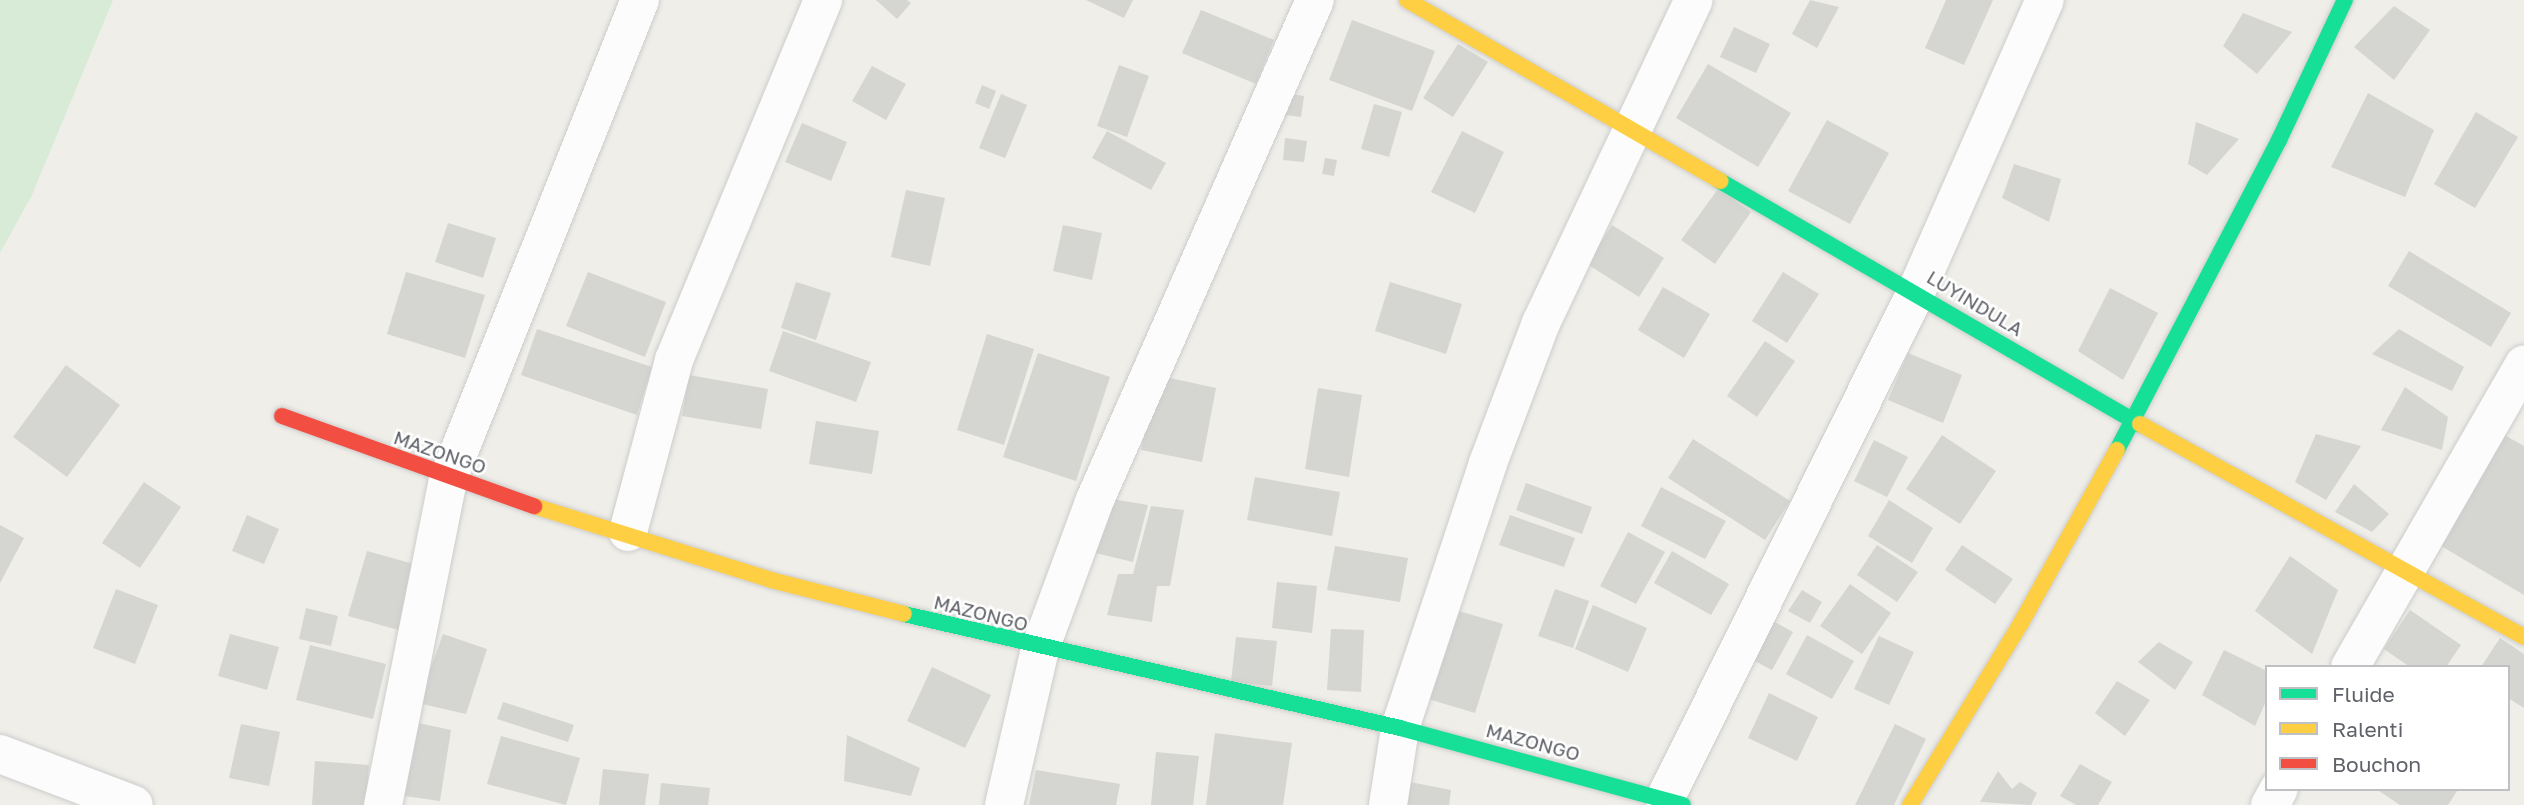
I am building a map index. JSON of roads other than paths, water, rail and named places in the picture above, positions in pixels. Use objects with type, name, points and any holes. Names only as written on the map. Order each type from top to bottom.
[{"type":"street","points":[[383,805],[448,480],[640,0]]},
{"type":"street","points":[[628,533],[674,360],[823,0]]},
{"type":"street","points":[[1004,805],[1040,649],[1094,502],[1315,0]]},
{"type":"street","name":"LUYINDULA","points":[[1407,0],[1632,127],[2133,420],[2406,568],[2524,637]]},
{"type":"street","points":[[1388,805],[1399,728],[1483,476],[1541,323],[1694,0]]},
{"type":"street","points":[[1674,802],[1916,292],[2045,0]]},
{"type":"street","points":[[1910,805],[2021,623],[2133,420],[2280,140],[2345,0]]},
{"type":"street","points":[[2351,665],[2524,364]]},
{"type":"street","name":"MAZONGO","points":[[282,416],[448,480],[628,533],[771,580],[1040,649],[1399,728],[1674,802]]},
{"type":"street","points":[[0,754],[134,805]]}]
